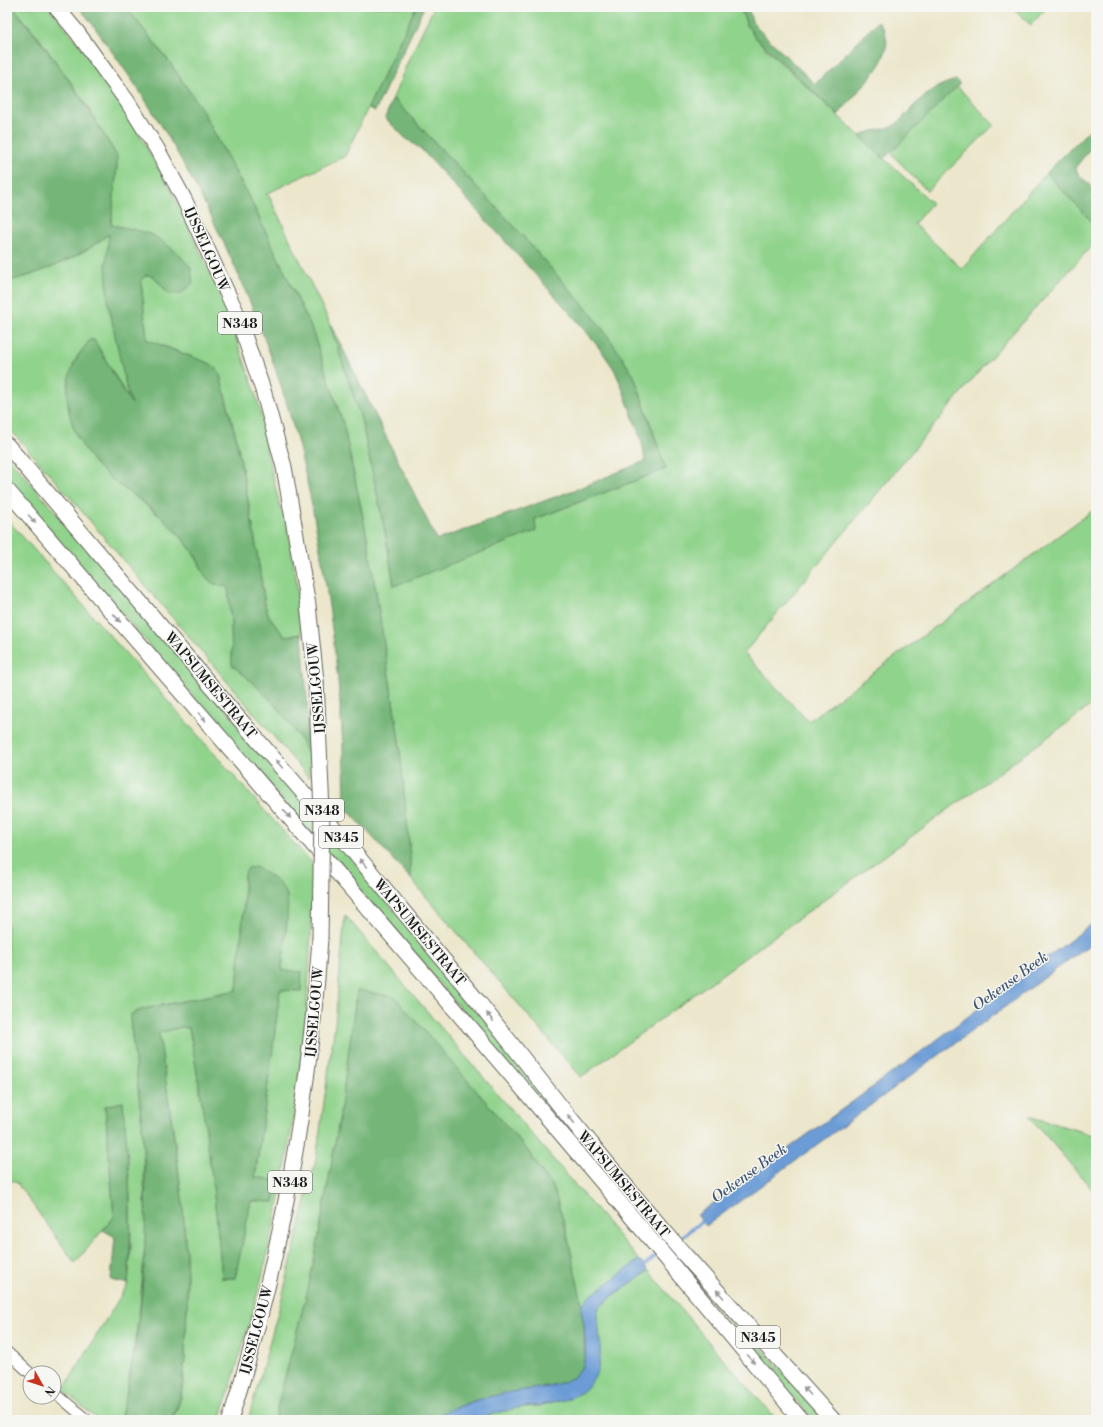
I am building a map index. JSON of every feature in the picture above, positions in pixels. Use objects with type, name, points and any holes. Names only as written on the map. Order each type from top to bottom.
[{"type":"main road","name":"IJSSELGOUW","points":[[56,7],[77,32],[114,84],[157,149],[184,199],[236,312],[263,390],[284,467],[308,605],[316,681],[322,811],[320,939],[311,1051],[297,1147],[281,1229],[266,1297],[230,1420]]},
{"type":"main road","name":"WAPSUMSESTRAAT","points":[[7,445],[344,840],[480,1004],[561,1107],[667,1235],[833,1420]]},
{"type":"main road","name":"WAPSUMSESTRAAT","points":[[7,490],[673,1264],[801,1420]]},
{"type":"street","points":[[7,1352],[22,1366]]},
{"type":"street","points":[[62,1399],[87,1420]]},
{"type":"green space","points":[[7,7],[13,7],[55,61],[81,98],[117,156],[111,225],[133,229],[153,235],[178,253],[191,268],[193,283],[181,294],[169,294],[153,276],[146,275],[141,281],[147,340],[211,364],[219,372],[236,437],[253,527],[265,605],[269,616],[284,636],[302,634],[307,699],[309,755],[295,731],[280,711],[249,679],[232,665],[231,622],[228,587],[212,583],[204,574],[195,555],[172,527],[152,509],[101,470],[82,445],[75,431],[70,416],[68,385],[71,370],[78,356],[91,339],[95,341],[132,404],[127,391],[108,303],[106,265],[109,234],[85,251],[64,262],[17,279],[7,281]]},
{"type":"green space","points":[[13,7],[49,7],[110,83],[172,192],[220,294],[255,391],[265,430],[268,457],[280,506],[287,524],[296,578],[302,634],[284,636],[269,616],[265,605],[253,527],[236,437],[219,372],[211,364],[147,340],[141,281],[146,275],[153,276],[169,294],[133,229],[111,225],[117,166],[93,115],[36,34]]},
{"type":"green space","points":[[79,7],[126,7],[171,64],[202,110],[251,201],[311,327],[343,423],[368,541],[399,740],[411,879],[345,807],[343,743],[338,680],[331,617],[321,554],[297,440],[263,334],[218,231],[176,150],[139,91]]},
{"type":"green space","points":[[126,7],[416,7],[345,156],[266,194],[269,196],[328,319],[361,418],[386,537],[394,586],[535,519],[666,469],[634,376],[610,339],[592,315],[512,224],[393,98],[408,61],[434,7],[740,7],[747,25],[754,36],[765,48],[932,203],[914,224],[962,269],[1046,173],[1096,226],[1096,241],[986,363],[744,653],[808,721],[1096,508],[1096,702],[581,1077],[411,879],[399,740],[368,541],[343,423],[311,327],[251,201],[202,110],[171,64]]},
{"type":"green space","points":[[416,7],[424,7],[375,111],[368,108]]},
{"type":"green space","points":[[740,7],[748,7],[752,21],[759,30],[815,84],[878,21],[884,31],[887,41],[886,51],[870,78],[838,115],[754,36],[747,25]]},
{"type":"green space","points":[[1011,7],[1047,7],[1031,25]]},
{"type":"green space","points":[[956,80],[959,85],[884,159],[860,136],[892,126],[900,121],[930,92],[942,85]]},
{"type":"green space","points":[[955,84],[994,125],[927,191],[888,150]]},
{"type":"green space","points":[[393,98],[512,224],[592,315],[610,339],[634,376],[666,469],[535,519],[536,531],[394,586],[386,537],[361,419],[328,319],[437,540],[577,489],[645,461],[642,442],[621,385],[614,369],[603,353],[554,295],[422,150],[404,137],[385,118]]},
{"type":"green space","points":[[1096,123],[1096,141],[1075,168],[1080,176],[1092,187],[1096,195],[1096,226],[1046,173]]},
{"type":"green space","points":[[109,234],[133,406],[101,352],[91,339],[77,357],[69,412],[77,437],[138,499],[167,522],[192,551],[208,579],[216,584],[228,587],[231,622],[232,665],[275,705],[294,729],[309,756],[309,778],[73,501],[7,426],[7,281],[34,274],[61,263],[86,250]]},
{"type":"green space","points":[[7,456],[289,783],[665,1240],[661,1244],[345,873],[7,480]]},
{"type":"green space","points":[[7,519],[314,865],[306,1016],[293,1121],[278,1205],[261,1280],[220,1420],[172,1420],[181,1397],[184,1373],[187,1294],[186,1256],[180,1182],[158,1033],[181,1027],[189,1028],[209,1152],[222,1278],[235,1278],[251,1201],[274,1202],[278,1181],[255,1177],[280,990],[301,991],[282,970],[287,919],[287,895],[244,875],[244,903],[237,990],[144,1009],[131,1014],[130,1019],[142,1124],[146,1230],[140,1306],[127,1394],[120,1420],[98,1420],[63,1390],[128,1284],[131,1246],[130,1197],[123,1102],[105,1106],[114,1217],[75,1263],[17,1183],[7,1179]]},
{"type":"green space","points":[[256,867],[277,881],[286,893],[288,908],[282,970],[302,972],[301,991],[280,990],[255,1177],[278,1181],[274,1202],[251,1201],[235,1278],[222,1278],[209,1153],[189,1028],[181,1027],[159,1033],[183,1205],[187,1275],[185,1357],[180,1399],[172,1420],[120,1420],[135,1347],[140,1310],[145,1236],[144,1162],[141,1112],[130,1019],[131,1014],[144,1009],[237,990],[244,903],[244,875],[248,868]]},
{"type":"green space","points":[[345,915],[639,1260],[589,1297],[582,1304],[566,1229],[553,1188],[528,1151],[355,999],[339,1121],[309,1285],[274,1420],[248,1420],[282,1298],[316,1159],[335,1024]]},
{"type":"green space","points":[[357,990],[395,997],[528,1151],[553,1188],[566,1229],[582,1304],[581,1311],[584,1324],[585,1356],[583,1366],[573,1378],[563,1383],[477,1400],[454,1408],[429,1420],[274,1420],[309,1285],[318,1240],[339,1121]]},
{"type":"green space","points":[[123,1102],[130,1193],[128,1284],[111,1280],[115,1237],[103,1230],[114,1217],[105,1106]]},
{"type":"green space","points":[[1029,1116],[1096,1136],[1096,1194]]},
{"type":"green space","points":[[680,1255],[825,1420],[814,1420],[782,1385],[675,1259]]},
{"type":"green space","points":[[649,1271],[777,1420],[470,1420],[514,1408],[540,1406],[599,1365],[600,1338],[597,1319],[598,1308],[619,1291]]},
{"type":"water","points":[[1096,921],[1096,940],[706,1226],[697,1215],[907,1062]]},
{"type":"water","points":[[639,1260],[649,1271],[619,1291],[598,1308],[600,1349],[599,1366],[590,1384],[581,1392],[571,1398],[560,1401],[513,1409],[471,1420],[429,1420],[454,1408],[477,1400],[505,1393],[552,1386],[573,1378],[583,1366],[585,1356],[584,1324],[581,1311],[582,1304],[589,1297]]},
{"type":"waterway","name":"Oekense Beek","points":[[678,1240],[706,1218]]},
{"type":"waterway","name":"Oekense Beek","points":[[641,1268],[658,1254]]}]
